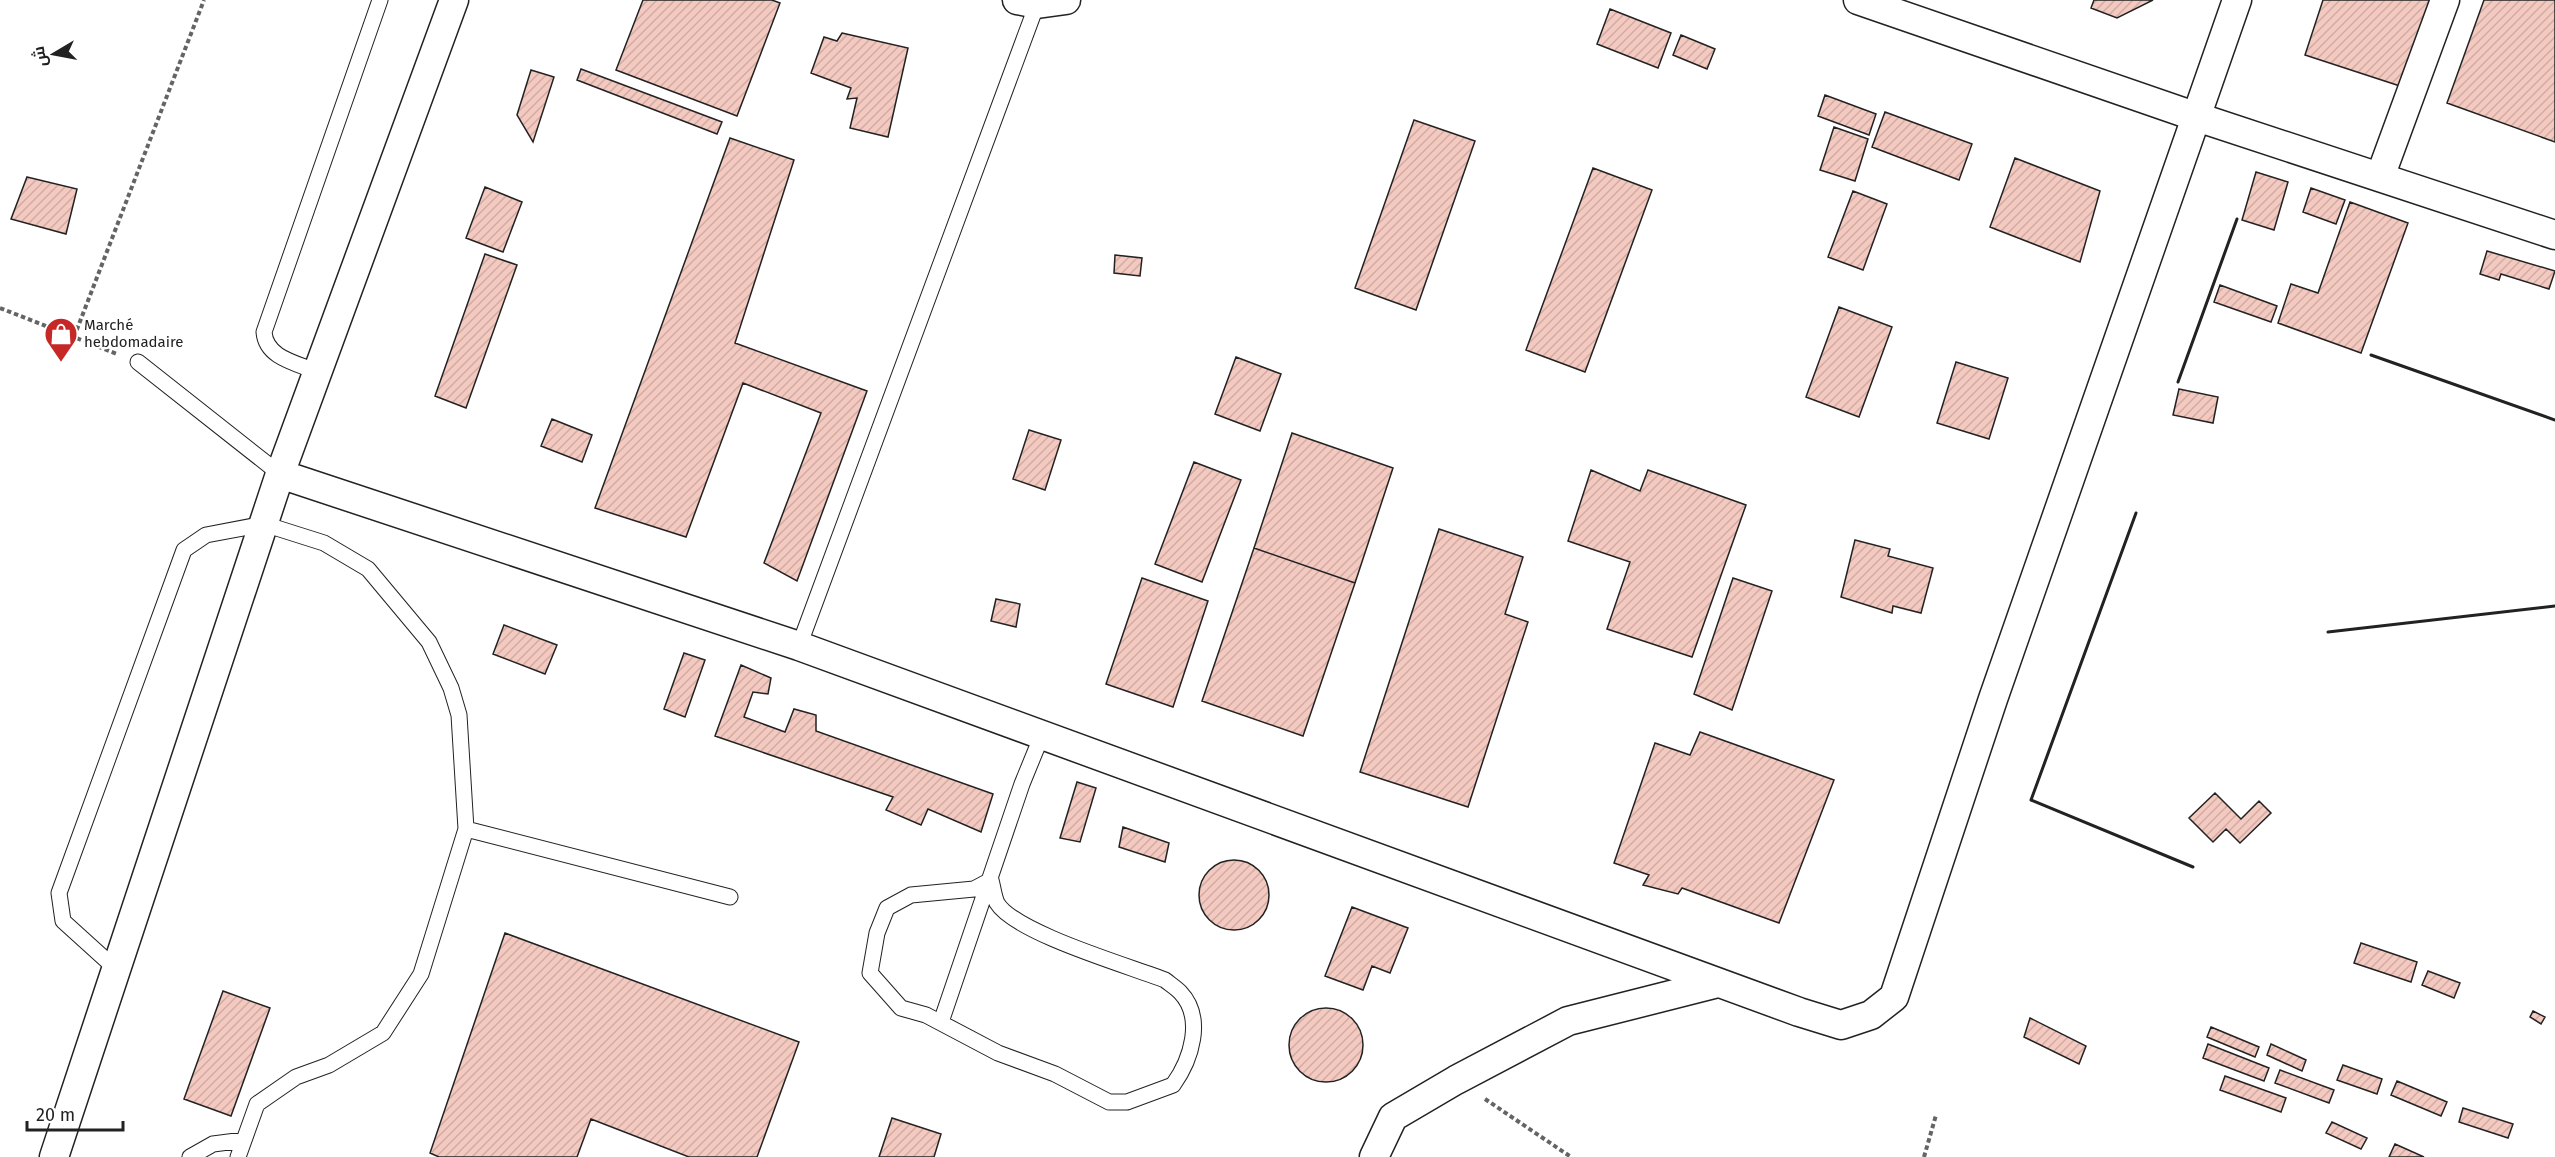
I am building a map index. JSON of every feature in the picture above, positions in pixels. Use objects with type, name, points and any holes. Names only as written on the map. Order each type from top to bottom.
[{"type":"street","points":[[54,1157],[280,474],[454,0]]},
{"type":"street","points":[[1027,2],[1066,0]]},
{"type":"street","points":[[1858,0],[2197,117],[2380,177],[2553,228]]},
{"type":"street","points":[[280,474],[799,646],[1718,983],[1841,1025],[1871,1015],[1894,997],[1993,699],[2237,0]]},
{"type":"street","points":[[2380,177],[2445,0]]},
{"type":"street","points":[[1374,1157],[1393,1118],[1456,1080],[1568,1021],[1718,983]]},
{"type":"lane","points":[[318,372],[271,352],[265,343],[264,332],[380,0]]},
{"type":"lane","points":[[799,646],[1027,2]]},
{"type":"lane","points":[[138,362],[280,474]]},
{"type":"lane","points":[[116,969],[63,921],[59,893],[184,550],[206,535],[264,524],[324,543],[368,570],[429,642],[451,688],[459,714],[466,829],[421,974],[383,1033],[329,1065],[296,1077],[257,1104],[238,1157]]},
{"type":"lane","points":[[941,1022],[1022,784],[1042,735]]},
{"type":"lane","points":[[466,829],[730,897]]},
{"type":"lane","points":[[991,880],[997,903],[1016,921],[1038,933],[1165,980],[1181,993],[1190,1008],[1193,1028],[1191,1051],[1173,1085],[1134,1100],[1109,1102],[1055,1074],[998,1053],[926,1015],[901,1008],[874,979],[870,973],[877,933],[887,908],[911,896],[974,889],[991,880]]},
{"type":"lane","points":[[190,1157],[213,1144],[244,1140]]},
{"type":"path","points":[[74,337],[204,0]]},
{"type":"path","points":[[0,308],[138,362]]},
{"type":"path","points":[[1456,1080],[1571,1157]]},
{"type":"path","points":[[1924,1157],[1936,1115]]},
{"type":"building","points":[[643,0],[772,0],[780,3],[737,116],[616,70]]},
{"type":"building","points":[[2094,0],[2153,0],[2117,18],[2091,8]]},
{"type":"building","points":[[2323,0],[2431,0],[2403,87],[2305,55]]},
{"type":"building","points":[[2484,0],[2555,0],[2555,142],[2447,103]]},
{"type":"building","points":[[1610,9],[1671,33],[1658,68],[1597,44]]},
{"type":"building","points":[[842,33],[908,48],[888,137],[850,128],[857,98],[847,99],[851,88],[811,73],[824,37],[837,41]]},
{"type":"building","points":[[1681,35],[1715,49],[1707,69],[1673,55]]},
{"type":"building","points":[[581,69],[722,122],[717,134],[577,80]]},
{"type":"building","points":[[531,70],[554,77],[533,142],[517,115]]},
{"type":"building","points":[[1825,95],[1876,114],[1869,135],[1818,116]]},
{"type":"building","points":[[1885,112],[1972,144],[1959,180],[1872,147]]},
{"type":"building","points":[[1414,120],[1475,141],[1416,310],[1355,288]]},
{"type":"building","points":[[1834,127],[1868,139],[1855,181],[1820,170]]},
{"type":"building","points":[[730,138],[794,160],[735,343],[867,391],[797,581],[764,563],[821,413],[743,383],[686,537],[595,508]]},
{"type":"building","points":[[2015,158],[2100,191],[2080,262],[1990,227]]},
{"type":"building","points":[[1593,168],[1652,190],[1585,372],[1526,350]]},
{"type":"building","points":[[2256,172],[2288,182],[2274,230],[2242,220]]},
{"type":"building","points":[[27,177],[77,189],[66,234],[11,219]]},
{"type":"building","points":[[485,187],[522,202],[503,252],[466,238]]},
{"type":"building","points":[[2311,188],[2345,200],[2336,224],[2303,212]]},
{"type":"building","points":[[1853,191],[1887,204],[1863,270],[1828,257]]},
{"type":"building","points":[[2350,202],[2408,223],[2361,353],[2278,323],[2291,284],[2318,293]]},
{"type":"building","points":[[2487,251],[2555,271],[2549,289],[2501,274],[2499,280],[2480,274]]},
{"type":"building","points":[[485,254],[517,265],[466,408],[435,396]]},
{"type":"building","points":[[1115,255],[1142,258],[1140,276],[1114,273]]},
{"type":"building","points":[[2220,285],[2277,306],[2271,322],[2214,302]]},
{"type":"building","points":[[1839,307],[1892,327],[1859,417],[1806,397]]},
{"type":"building","points":[[1236,357],[1281,374],[1260,431],[1215,414]]},
{"type":"building","points":[[1956,362],[2008,378],[1989,439],[1937,423]]},
{"type":"building","points":[[2179,389],[2218,397],[2213,423],[2173,415]]},
{"type":"building","points":[[552,419],[592,435],[582,462],[541,446]]},
{"type":"building","points":[[1029,430],[1061,440],[1045,490],[1013,479]]},
{"type":"building","points":[[1292,433],[1393,468],[1355,583],[1254,548]]},
{"type":"building","points":[[1194,462],[1241,480],[1202,582],[1155,564]]},
{"type":"building","points":[[1591,470],[1640,491],[1648,470],[1746,505],[1692,657],[1607,629],[1630,562],[1568,541]]},
{"type":"building","points":[[1439,529],[1523,557],[1505,614],[1528,622],[1468,807],[1360,772]]},
{"type":"building","points":[[1855,540],[1890,549],[1888,556],[1933,568],[1921,613],[1893,606],[1892,613],[1841,597]]},
{"type":"building","points":[[1254,548],[1355,583],[1303,736],[1202,701]]},
{"type":"building","points":[[1142,578],[1208,601],[1173,707],[1106,684]]},
{"type":"building","points":[[1733,578],[1772,591],[1732,710],[1694,694]]},
{"type":"building","points":[[996,599],[1020,604],[1016,627],[991,621]]},
{"type":"building","points":[[504,625],[557,645],[545,674],[493,654]]},
{"type":"building","points":[[684,653],[705,660],[685,717],[664,709]]},
{"type":"building","points":[[741,665],[771,678],[768,694],[753,692],[744,717],[785,732],[794,709],[816,715],[816,731],[993,794],[981,832],[928,809],[921,825],[886,810],[893,797],[715,736]]},
{"type":"building","points":[[1700,732],[1834,780],[1779,923],[1682,888],[1678,894],[1643,885],[1649,875],[1614,863],[1655,743],[1690,755]]},
{"type":"building","points":[[1077,782],[1096,788],[1080,842],[1060,838]]},
{"type":"building","points":[[2215,793],[2241,819],[2259,801],[2271,813],[2240,843],[2226,829],[2213,842],[2189,818]]},
{"type":"building","points":[[1123,827],[1169,843],[1165,862],[1119,847]]},
{"type":"building","points":[[1234,860],[1247,863],[1259,870],[1266,882],[1269,895],[1266,908],[1259,920],[1247,927],[1234,930],[1221,927],[1209,920],[1202,908],[1199,895],[1202,882],[1209,870],[1221,863]]},
{"type":"building","points":[[1352,907],[1408,928],[1390,973],[1372,966],[1363,990],[1325,976]]},
{"type":"building","points":[[505,933],[799,1042],[757,1157],[689,1157],[591,1119],[577,1157],[439,1157],[430,1153]]},
{"type":"building","points":[[2361,943],[2417,962],[2411,982],[2354,963]]},
{"type":"building","points":[[2428,971],[2460,983],[2454,998],[2422,985]]},
{"type":"building","points":[[223,991],[270,1008],[231,1116],[184,1099]]},
{"type":"building","points":[[1326,1008],[1347,1014],[1357,1024],[1363,1045],[1357,1066],[1347,1076],[1326,1082],[1305,1076],[1295,1066],[1289,1045],[1295,1024],[1305,1014]]},
{"type":"building","points":[[2533,1011],[2545,1017],[2541,1024],[2530,1017]]},
{"type":"building","points":[[2030,1018],[2086,1046],[2079,1064],[2024,1037]]},
{"type":"building","points":[[2211,1027],[2259,1047],[2255,1057],[2207,1037]]},
{"type":"building","points":[[2208,1044],[2269,1068],[2264,1081],[2203,1058]]},
{"type":"building","points":[[2271,1044],[2306,1060],[2302,1071],[2267,1055]]},
{"type":"building","points":[[2343,1065],[2382,1079],[2377,1094],[2337,1080]]},
{"type":"building","points":[[2280,1070],[2334,1090],[2329,1103],[2275,1083]]},
{"type":"building","points":[[2225,1076],[2286,1098],[2281,1112],[2220,1090]]},
{"type":"building","points":[[2397,1081],[2447,1102],[2441,1116],[2391,1095]]},
{"type":"building","points":[[2463,1108],[2513,1124],[2508,1138],[2459,1122]]},
{"type":"building","points":[[892,1118],[941,1134],[934,1157],[879,1157]]},
{"type":"building","points":[[2332,1122],[2367,1138],[2361,1149],[2326,1133]]},
{"type":"building","points":[[2395,1144],[2424,1157],[2389,1157]]},
{"type":"wall","points":[[2178,382],[2237,219]]},
{"type":"wall","points":[[2371,355],[2555,420]]},
{"type":"wall","points":[[2136,513],[2031,800],[2193,867]]},
{"type":"wall","points":[[2328,632],[2555,606]]},
{"type":"place","name":"Marché hebdomadaire","points":[[61,363]]}]
